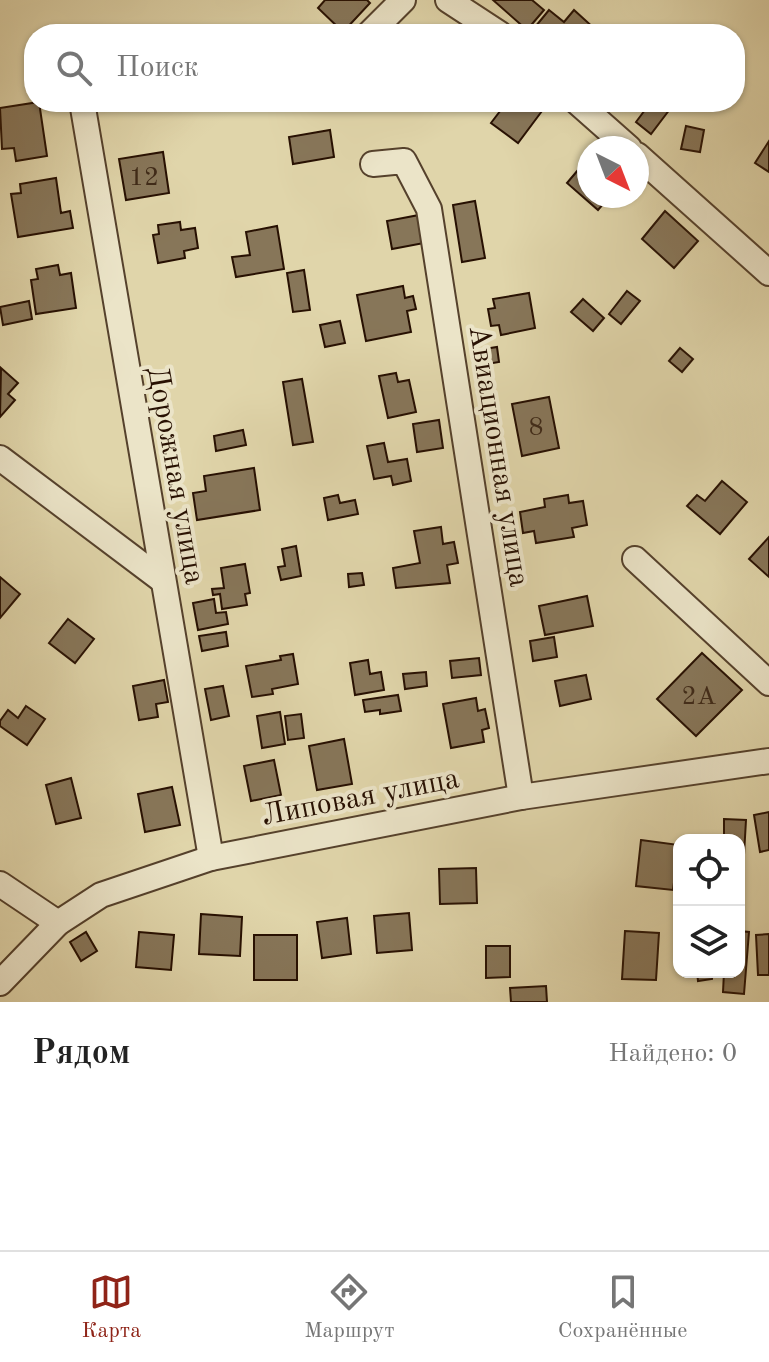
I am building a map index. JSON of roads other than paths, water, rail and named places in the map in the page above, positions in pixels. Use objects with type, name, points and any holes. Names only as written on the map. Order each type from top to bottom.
[{"type":"street","points":[[379,24],[403,0]]},
{"type":"street","points":[[448,0],[485,24]]},
{"type":"street","name":"Дорожная улица","points":[[84,112],[211,858]]},
{"type":"street","points":[[588,112],[615,136]]},
{"type":"street","name":"Авиационная улица","points":[[373,164],[404,161],[429,209],[521,797]]},
{"type":"street","points":[[649,166],[769,273]]},
{"type":"street","points":[[0,458],[162,580]]},
{"type":"street","points":[[635,559],[769,683]]},
{"type":"street","name":"Липовая улица","points":[[0,983],[58,923],[101,895],[211,858],[521,797],[769,761]]},
{"type":"street","points":[[0,884],[58,923]]}]
